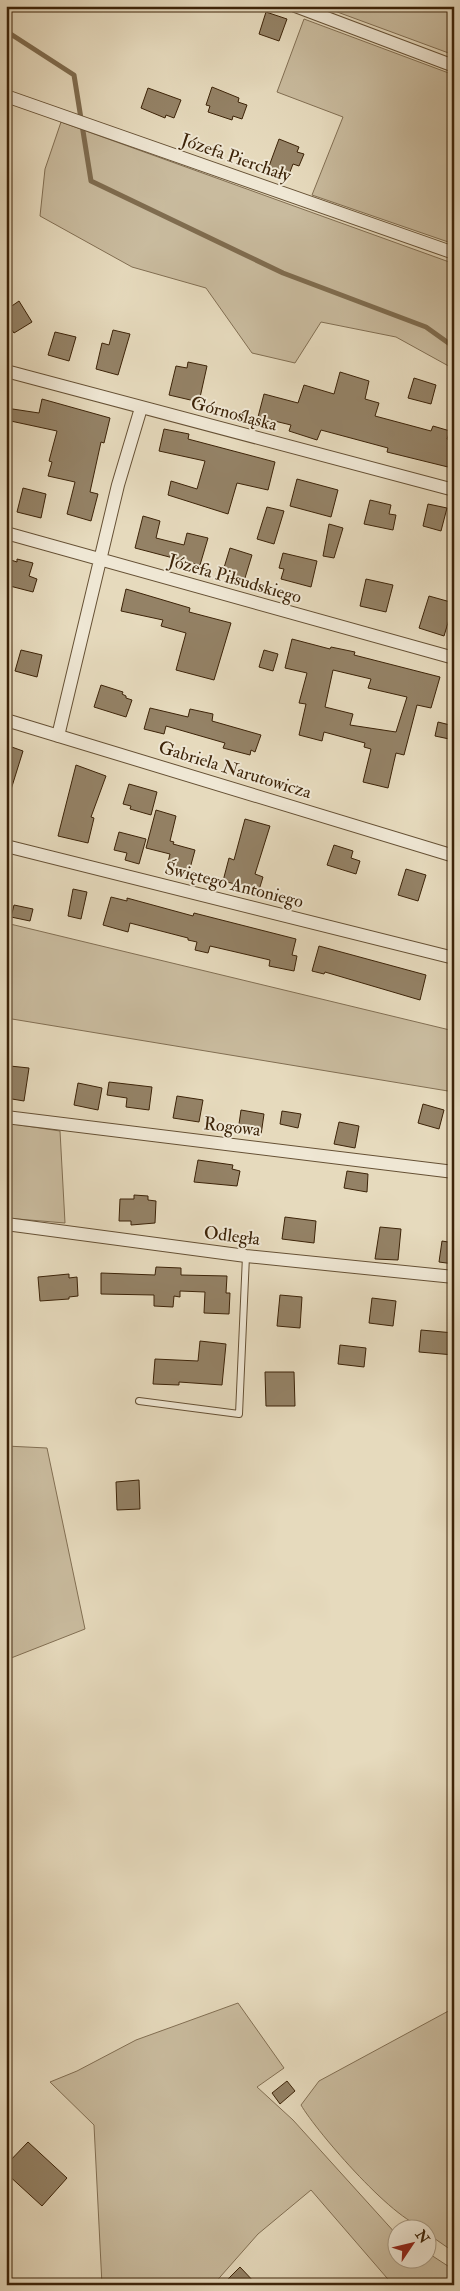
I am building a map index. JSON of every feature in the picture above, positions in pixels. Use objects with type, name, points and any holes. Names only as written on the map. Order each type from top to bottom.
[{"type":"street","points":[[295,6],[454,66]]},
{"type":"street","name":"Józefa Pierchały","points":[[6,96],[454,254]]},
{"type":"street","name":"Górnośląska","points":[[6,371],[454,490]]},
{"type":"street","points":[[58,736],[118,485],[141,408]]},
{"type":"street","name":"Józefa Piłsudskiego","points":[[6,533],[454,658]]},
{"type":"street","name":"Gabriela Narutowicza","points":[[6,720],[125,754],[454,856]]},
{"type":"street","name":"Świętego Antoniego","points":[[6,846],[454,958]]},
{"type":"street","name":"Rogowa","points":[[6,1116],[454,1172]]},
{"type":"street","name":"Odległa","points":[[6,1224],[246,1256],[454,1277]]},
{"type":"lane","points":[[139,1401],[239,1414],[246,1256]]},
{"type":"shaded area","points":[[321,6],[454,6],[454,55]]},
{"type":"shaded area","points":[[304,19],[454,75],[454,244],[312,195],[343,117],[277,92]]},
{"type":"shaded area","points":[[61,122],[452,263],[454,267],[454,369],[396,337],[321,322],[295,363],[252,353],[206,288],[132,267],[40,216],[45,169]]},
{"type":"shaded area","points":[[6,923],[454,1031],[454,1092],[6,1018]]},
{"type":"shaded area","points":[[6,1123],[60,1131],[65,1223],[6,1218]]},
{"type":"shaded area","points":[[6,1446],[47,1448],[85,1629],[6,1660]]},
{"type":"shaded area","points":[[238,2003],[284,2068],[257,2087],[293,2120],[388,2225],[388,2268],[438,2268],[438,2260],[454,2270],[454,2285],[393,2285],[311,2190],[258,2234],[213,2285],[102,2285],[94,2125],[50,2082],[77,2071],[136,2040]]},
{"type":"shaded area","points":[[454,2008],[454,2252],[438,2241],[438,2218],[406,2218],[398,2212],[359,2176],[323,2135],[301,2105],[319,2081]]},
{"type":"building","points":[[266,12],[287,19],[279,41],[259,34]]},
{"type":"building","points":[[212,87],[239,98],[238,102],[247,105],[242,119],[233,116],[232,120],[208,112],[210,106],[206,105]]},
{"type":"building","points":[[148,88],[181,100],[174,118],[166,115],[165,118],[141,108]]},
{"type":"building","points":[[279,139],[299,147],[297,152],[304,154],[299,166],[293,164],[288,177],[268,169]]},
{"type":"building","points":[[19,301],[32,322],[14,333],[6,322],[6,310]]},
{"type":"building","points":[[113,330],[130,334],[118,375],[96,369],[102,343],[109,345]]},
{"type":"building","points":[[55,332],[76,337],[69,361],[48,355]]},
{"type":"building","points":[[188,362],[207,366],[199,402],[169,395],[176,366],[187,368]]},
{"type":"building","points":[[340,372],[369,381],[365,399],[379,403],[375,416],[431,431],[433,426],[450,431],[447,439],[454,441],[454,443],[448,467],[387,452],[388,448],[321,430],[317,440],[289,431],[291,425],[258,417],[264,394],[298,403],[304,385],[334,394]]},
{"type":"building","points":[[414,378],[436,385],[431,404],[408,398]]},
{"type":"building","points":[[42,399],[110,418],[104,443],[101,442],[90,492],[98,494],[91,521],[67,514],[75,482],[48,476],[52,462],[49,461],[57,431],[6,420],[6,408],[39,413]]},
{"type":"building","points":[[164,429],[189,434],[188,439],[275,462],[268,490],[237,483],[228,514],[168,495],[171,481],[197,489],[205,461],[159,451]]},
{"type":"building","points":[[297,479],[338,490],[331,517],[290,506]]},
{"type":"building","points":[[23,488],[46,494],[41,518],[17,512]]},
{"type":"building","points":[[370,500],[391,505],[389,514],[396,515],[393,530],[364,524]]},
{"type":"building","points":[[428,504],[447,508],[441,531],[423,526]]},
{"type":"building","points":[[267,507],[284,511],[274,544],[257,539]]},
{"type":"building","points":[[143,516],[160,521],[156,538],[184,545],[187,533],[208,538],[200,565],[135,548]]},
{"type":"building","points":[[329,524],[343,528],[334,558],[323,556]]},
{"type":"building","points":[[230,548],[252,555],[245,578],[223,571]]},
{"type":"building","points":[[283,553],[317,561],[311,587],[281,579],[284,569],[279,568]]},
{"type":"building","points":[[8,559],[17,562],[17,559],[33,563],[29,576],[37,579],[33,592],[6,585]]},
{"type":"building","points":[[366,579],[393,585],[386,612],[360,606]]},
{"type":"building","points":[[126,589],[190,608],[189,612],[231,623],[214,680],[176,670],[186,633],[161,626],[163,620],[121,611]]},
{"type":"building","points":[[429,596],[454,603],[444,636],[419,628]]},
{"type":"building","points":[[292,639],[330,649],[331,647],[355,652],[354,655],[440,677],[431,708],[417,705],[404,755],[396,753],[388,788],[363,782],[371,749],[364,747],[365,743],[324,732],[322,741],[299,735],[306,704],[299,703],[307,673],[285,668]],"holes":[[[333,670],[371,679],[368,688],[407,697],[396,732],[350,725],[353,714],[325,707]]]},
{"type":"building","points":[[21,650],[42,655],[37,677],[15,671]]},
{"type":"building","points":[[264,650],[278,654],[273,671],[259,667]]},
{"type":"building","points":[[101,685],[123,692],[122,694],[126,698],[132,700],[126,717],[94,707]]},
{"type":"building","points":[[150,708],[188,717],[190,709],[213,714],[212,721],[261,735],[255,752],[251,750],[250,755],[223,748],[225,743],[166,726],[164,734],[144,729]]},
{"type":"building","points":[[438,722],[454,726],[454,740],[435,736]]},
{"type":"building","points":[[6,745],[23,751],[9,796],[6,796]]},
{"type":"building","points":[[76,765],[106,776],[91,817],[94,818],[88,843],[58,836]]},
{"type":"building","points":[[129,784],[157,792],[151,815],[130,809],[131,806],[123,804]]},
{"type":"building","points":[[156,810],[176,816],[170,841],[174,842],[173,844],[195,850],[189,872],[167,866],[170,854],[146,848]]},
{"type":"building","points":[[245,819],[270,826],[255,874],[263,877],[259,890],[223,881],[229,858],[234,860]]},
{"type":"building","points":[[119,832],[146,839],[139,864],[125,860],[127,853],[114,850]]},
{"type":"building","points":[[334,845],[353,851],[351,858],[360,861],[356,874],[327,865]]},
{"type":"building","points":[[406,869],[426,875],[418,901],[398,895]]},
{"type":"building","points":[[73,889],[87,892],[81,919],[68,916]]},
{"type":"building","points":[[111,897],[127,901],[127,898],[193,916],[194,913],[296,939],[292,955],[297,956],[294,971],[269,966],[270,960],[210,946],[208,953],[195,950],[197,942],[188,940],[188,938],[130,923],[128,932],[103,925]]},
{"type":"building","points":[[14,905],[33,909],[30,921],[11,917]]},
{"type":"building","points":[[319,946],[426,975],[420,1000],[325,972],[324,974],[312,971]]},
{"type":"building","points":[[10,1066],[29,1068],[24,1101],[6,1098],[6,1075],[9,1075]]},
{"type":"building","points":[[109,1082],[152,1087],[149,1110],[126,1107],[127,1098],[107,1095]]},
{"type":"building","points":[[78,1083],[102,1088],[98,1110],[74,1105]]},
{"type":"building","points":[[177,1096],[203,1100],[199,1122],[173,1118]]},
{"type":"building","points":[[423,1104],[444,1110],[439,1129],[418,1123]]},
{"type":"building","points":[[241,1110],[264,1114],[261,1135],[238,1131]]},
{"type":"building","points":[[282,1111],[301,1114],[298,1128],[280,1124]]},
{"type":"building","points":[[339,1122],[359,1126],[355,1148],[334,1144]]},
{"type":"building","points":[[198,1160],[233,1165],[232,1169],[240,1171],[237,1186],[194,1182]]},
{"type":"building","points":[[347,1171],[368,1174],[367,1192],[344,1188]]},
{"type":"building","points":[[134,1195],[148,1196],[148,1200],[156,1201],[155,1223],[131,1225],[131,1221],[119,1221],[120,1199],[134,1199]]},
{"type":"building","points":[[285,1217],[316,1221],[314,1243],[282,1239]]},
{"type":"building","points":[[380,1227],[401,1229],[398,1260],[375,1259]]},
{"type":"building","points":[[442,1241],[454,1243],[454,1264],[439,1262]]},
{"type":"building","points":[[156,1267],[181,1268],[181,1275],[227,1276],[226,1293],[230,1293],[229,1314],[204,1313],[205,1292],[180,1291],[180,1297],[174,1296],[173,1307],[154,1306],[154,1295],[101,1294],[101,1273],[155,1275]]},
{"type":"building","points":[[69,1274],[69,1278],[77,1277],[78,1296],[69,1297],[69,1299],[40,1301],[38,1277]]},
{"type":"building","points":[[280,1295],[302,1297],[300,1328],[277,1326]]},
{"type":"building","points":[[372,1298],[396,1301],[393,1326],[369,1323]]},
{"type":"building","points":[[421,1330],[454,1333],[454,1355],[419,1352]]},
{"type":"building","points":[[200,1341],[226,1344],[222,1385],[179,1382],[179,1385],[153,1384],[155,1359],[198,1361]]},
{"type":"building","points":[[340,1345],[366,1348],[364,1367],[338,1364]]},
{"type":"building","points":[[265,1372],[294,1372],[295,1406],[266,1406]]},
{"type":"building","points":[[139,1480],[140,1509],[117,1510],[116,1482]]},
{"type":"building","points":[[287,2081],[295,2091],[280,2104],[272,2093]]},
{"type":"building","points":[[28,2142],[67,2178],[42,2206],[6,2173],[6,2165]]},
{"type":"building","points":[[240,2267],[257,2285],[222,2285]]},
{"type":"waterway","points":[[6,31],[74,75],[91,181],[283,273],[426,327],[454,347]]}]
